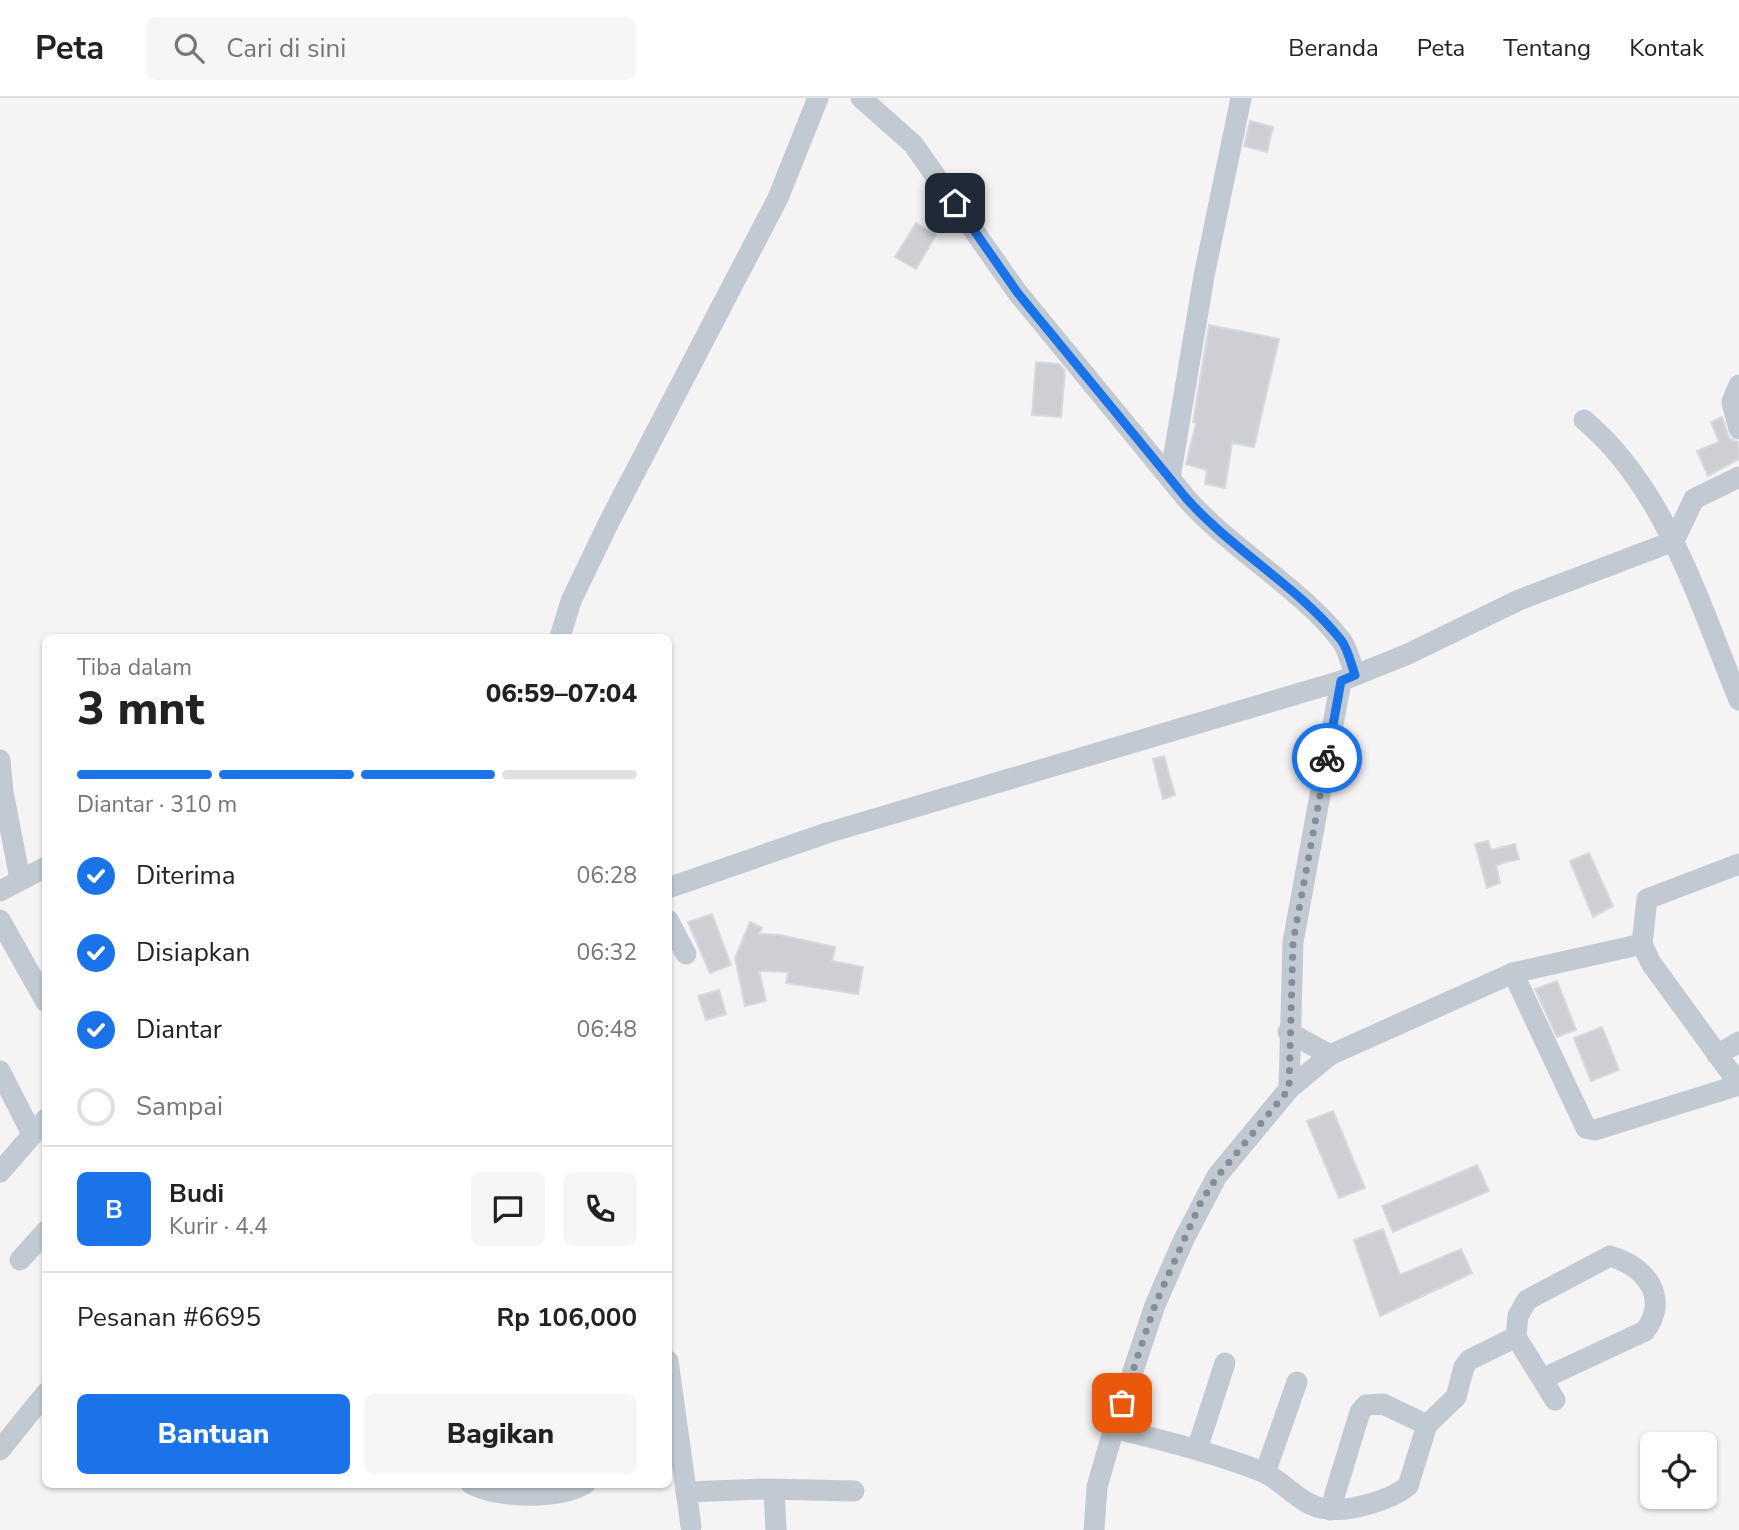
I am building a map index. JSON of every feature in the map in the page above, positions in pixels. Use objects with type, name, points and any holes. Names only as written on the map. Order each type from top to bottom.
[{"type":"street","points":[[562,634],[571,601],[609,522],[778,198],[818,98]]},
{"type":"street","points":[[861,98],[913,144],[1017,292],[1214,528],[1320,618],[1343,642],[1348,678],[1293,942],[1289,1089]]},
{"type":"street","points":[[1170,478],[1204,276],[1241,98]]},
{"type":"street","points":[[1739,385],[1732,401],[1739,429]]},
{"type":"street","points":[[1584,420],[1618,452],[1674,541],[1739,699]]},
{"type":"street","points":[[672,887],[827,833],[1348,678],[1408,654],[1519,600],[1674,541],[1694,499],[1739,477]]},
{"type":"street","points":[[0,760],[1,792],[20,879]]},
{"type":"street","points":[[1513,974],[1586,1128],[1595,1130],[1739,1085],[1651,963],[1642,944],[1647,899],[1739,864]]},
{"type":"street","points":[[0,891],[42,869]]},
{"type":"street","points":[[0,920],[42,995]]},
{"type":"street","points":[[672,927],[686,954]]},
{"type":"street","points":[[1094,1530],[1097,1487],[1155,1305],[1201,1202],[1217,1177],[1289,1089],[1330,1055],[1513,974],[1642,944]]},
{"type":"street","points":[[1289,1032],[1330,1055]]},
{"type":"street","points":[[1717,1055],[1739,1042]]},
{"type":"street","points":[[0,1071],[39,1127],[0,1172]]},
{"type":"street","points":[[20,1260],[42,1235]]},
{"type":"street","points":[[1542,1379],[1645,1331],[1654,1317],[1657,1302],[1646,1277],[1624,1260],[1610,1256],[1527,1300],[1518,1316],[1516,1337],[1542,1379],[1555,1399]]},
{"type":"street","points":[[1114,1428],[1197,1449],[1265,1473],[1302,1499],[1330,1510],[1385,1500],[1408,1486],[1427,1425],[1456,1397],[1461,1374],[1469,1360],[1516,1337]]},
{"type":"street","points":[[1197,1449],[1225,1363]]},
{"type":"street","points":[[1265,1473],[1297,1382]]},
{"type":"street","points":[[0,1450],[42,1398]]},
{"type":"street","points":[[1330,1510],[1360,1412],[1366,1405],[1383,1404],[1427,1425]]},
{"type":"street","points":[[672,1418],[675,1460],[686,1492],[691,1526]]},
{"type":"street","points":[[480,1488],[489,1492],[519,1496],[562,1494],[576,1488]]},
{"type":"street","points":[[774,1490],[776,1530]]},
{"type":"street","points":[[686,1492],[854,1491]]},
{"type":"building","points":[[1250,121],[1273,127],[1267,152],[1244,146]]},
{"type":"building","points":[[916,223],[936,235],[916,269],[895,257]]},
{"type":"building","points":[[1209,325],[1279,339],[1254,447],[1232,443],[1225,488],[1205,484],[1207,470],[1186,464],[1196,423],[1193,422]]},
{"type":"building","points":[[1036,362],[1059,364],[1065,371],[1061,417],[1032,415]]},
{"type":"building","points":[[1722,417],[1729,438],[1738,442],[1739,459],[1708,476],[1697,451],[1719,442],[1711,422]]},
{"type":"building","points":[[1164,756],[1175,795],[1163,799],[1153,759]]},
{"type":"building","points":[[1488,841],[1491,850],[1515,844],[1519,859],[1496,865],[1500,883],[1487,888],[1475,844]]},
{"type":"building","points":[[1589,853],[1613,906],[1593,917],[1570,861]]},
{"type":"building","points":[[712,914],[731,965],[710,973],[688,922]]},
{"type":"building","points":[[750,922],[762,928],[759,934],[780,935],[835,947],[832,961],[863,967],[858,994],[786,983],[788,972],[759,971],[766,1001],[745,1006],[735,958]]},
{"type":"building","points":[[1557,981],[1576,1030],[1557,1037],[1535,989]]},
{"type":"building","points":[[719,990],[726,1014],[706,1020],[698,996]]},
{"type":"building","points":[[1602,1027],[1619,1070],[1591,1081],[1574,1038]]},
{"type":"building","points":[[1333,1111],[1365,1188],[1339,1198],[1307,1121]]},
{"type":"building","points":[[1477,1165],[1489,1191],[1393,1232],[1382,1206]]},
{"type":"building","points":[[1383,1229],[1400,1275],[1461,1249],[1472,1273],[1380,1316],[1354,1240]]},
{"type":"way so far","points":[[1122,1403],[1155,1305],[1201,1202],[1217,1177],[1289,1089],[1293,942],[1327,758]]},
{"type":"route","points":[[955,203],[1017,292],[1083,376],[1200,514],[1320,618],[1343,642],[1355,675],[1341,681],[1327,758]]}]
